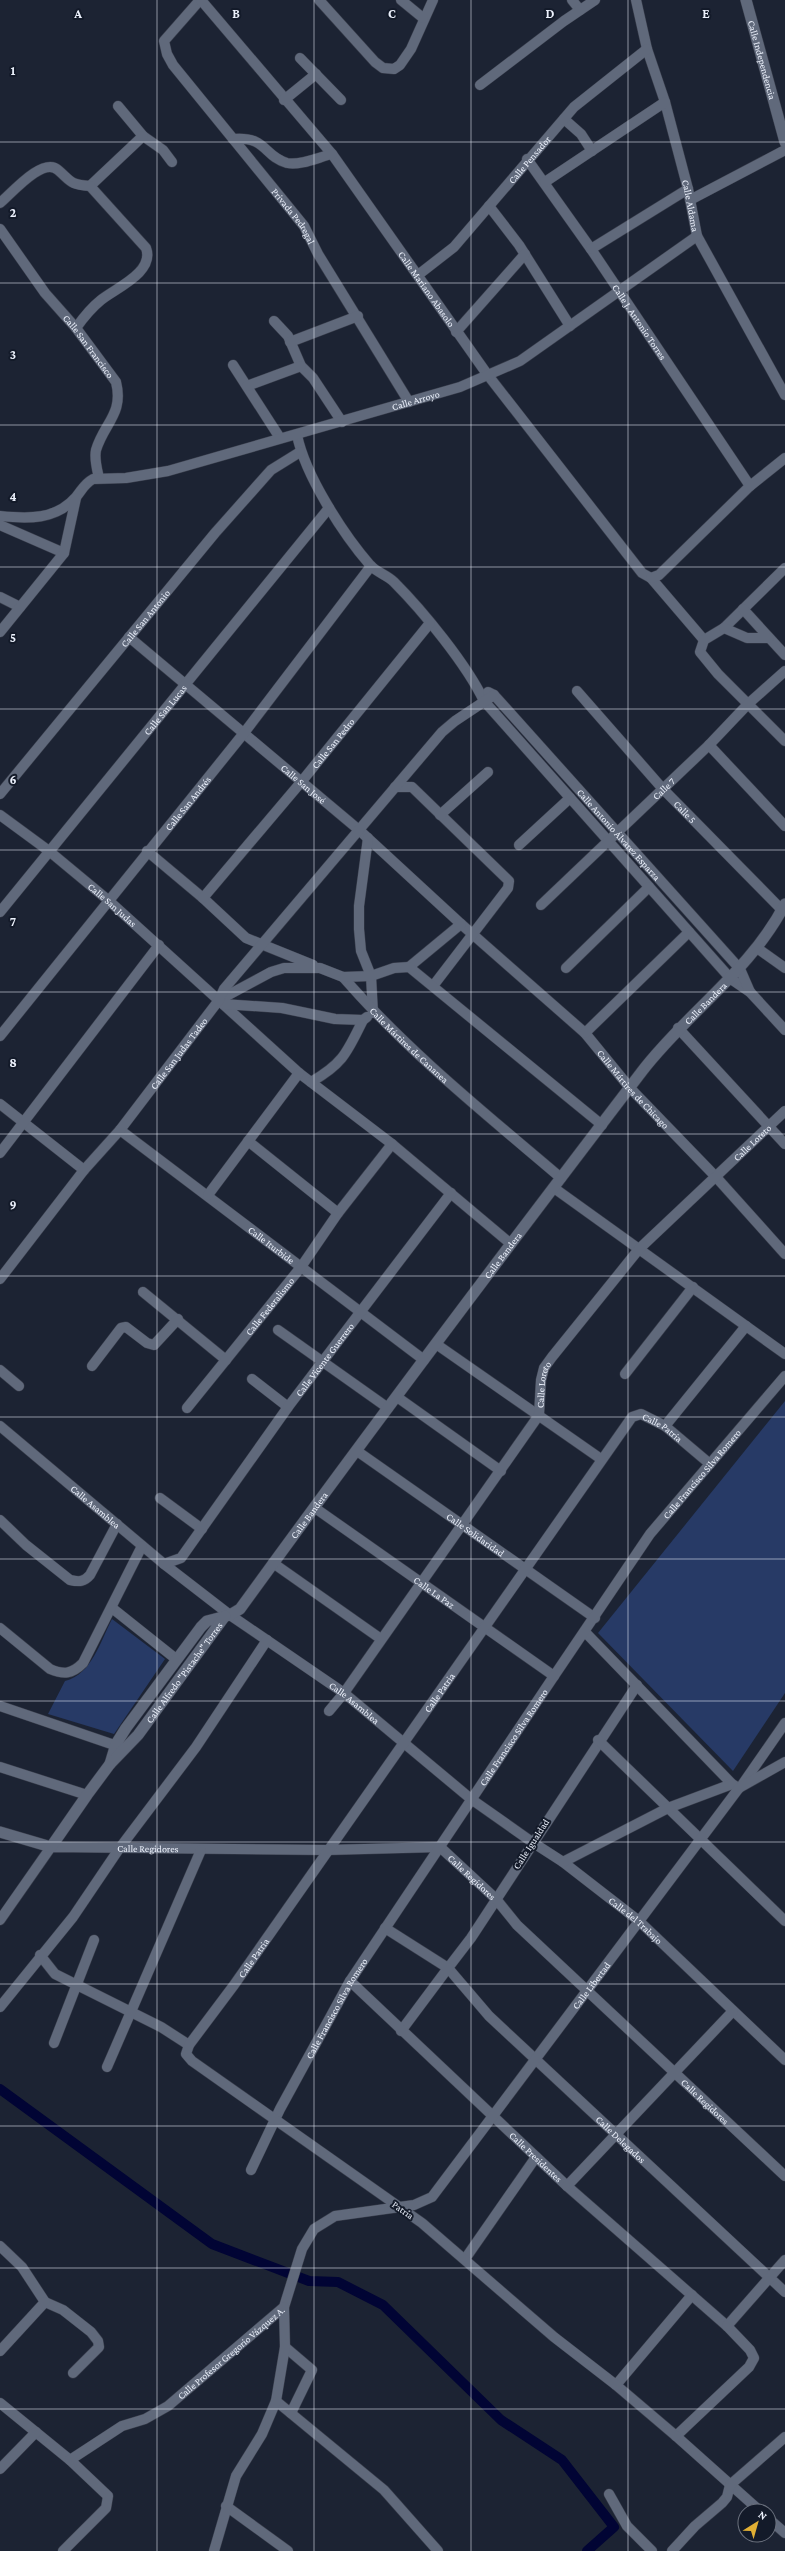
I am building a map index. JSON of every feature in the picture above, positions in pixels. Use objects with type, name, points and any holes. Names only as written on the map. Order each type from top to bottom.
[{"type":"street","name":"Privada Pedregal","points":[[201,0],[164,41],[167,54],[173,65],[304,226],[318,254],[358,316],[409,402]]},
{"type":"street","name":"Calle Mariano Abasolo","points":[[201,0],[284,100],[332,154],[487,374],[642,573],[651,578],[704,640]]},
{"type":"street","points":[[319,0],[375,62],[383,68],[394,69],[406,58],[423,18],[433,0]]},
{"type":"street","points":[[401,0],[423,18]]},
{"type":"street","points":[[572,0],[580,10]]},
{"type":"street","points":[[480,85],[595,0]]},
{"type":"street","name":"Calle Aldama","points":[[636,0],[647,49],[664,102],[688,189],[697,236],[785,395]]},
{"type":"street","name":"Calle Independencia","points":[[746,0],[783,123],[785,142]]},
{"type":"street","name":"Calle Pensador","points":[[418,275],[454,247],[527,159],[583,99],[647,49]]},
{"type":"street","points":[[300,58],[341,100]]},
{"type":"street","points":[[284,100],[316,74]]},
{"type":"street","points":[[545,182],[664,102]]},
{"type":"street","points":[[118,106],[143,136],[163,150],[172,162]]},
{"type":"street","points":[[564,119],[581,134],[592,151]]},
{"type":"street","points":[[90,186],[143,136]]},
{"type":"street","points":[[233,139],[248,138],[259,142],[286,162],[294,164],[332,154]]},
{"type":"street","points":[[690,200],[785,150]]},
{"type":"street","name":"Calle J. Antonio Torres","points":[[527,159],[545,182],[591,249],[750,486]]},
{"type":"street","points":[[0,204],[44,167],[57,168],[70,183],[90,186],[146,248],[148,259],[136,275],[100,301],[76,328]]},
{"type":"street","points":[[591,249],[688,189]]},
{"type":"street","points":[[489,206],[525,254],[570,326]]},
{"type":"street","name":"Calle San Francisco","points":[[0,228],[45,293],[76,328],[111,374],[119,393],[116,413],[100,439],[96,452],[99,478]]},
{"type":"street","name":"Calle Arroyo","points":[[99,478],[126,478],[168,471],[280,438],[297,436],[460,388],[487,374],[520,360],[697,236]]},
{"type":"street","points":[[456,332],[525,254]]},
{"type":"street","points":[[290,342],[358,316]]},
{"type":"street","points":[[274,322],[288,336],[301,366],[313,378],[342,422]]},
{"type":"street","points":[[233,365],[280,438]]},
{"type":"street","points":[[246,386],[301,366]]},
{"type":"street","name":"Calle Antonio Álvarez Esparza","points":[[297,436],[300,452],[329,508],[371,566],[394,582],[430,623],[477,686],[484,701],[731,979],[750,992],[785,1030]]},
{"type":"street","name":"Calle San Antonio","points":[[0,794],[215,533],[260,482],[282,461],[300,452]]},
{"type":"street","points":[[651,578],[659,575],[750,486],[785,458]]},
{"type":"street","points":[[0,516],[20,518],[49,515],[67,505],[76,497],[88,482],[99,478]]},
{"type":"street","points":[[0,632],[64,553],[76,497]]},
{"type":"street","name":"Calle San Lucas","points":[[0,912],[188,684],[329,508]]},
{"type":"street","points":[[0,524],[64,553]]},
{"type":"street","name":"Calle San Andrés","points":[[0,1036],[147,851],[244,733],[371,566]]},
{"type":"street","points":[[784,570],[724,628],[704,640],[700,652],[718,674],[785,741]]},
{"type":"street","points":[[0,597],[20,607]]},
{"type":"street","points":[[743,610],[785,655]]},
{"type":"street","name":"Calle San Pedro","points":[[203,898],[302,781],[430,623]]},
{"type":"street","points":[[724,628],[747,638],[769,638]]},
{"type":"street","name":"Calle San José","points":[[130,637],[188,684],[359,830],[473,934]]},
{"type":"street","name":"Calle 7","points":[[541,906],[609,842],[662,788],[709,745],[748,704],[785,670]]},
{"type":"street","name":"Calle Antonio Álvarez Esparza","points":[[477,686],[494,695],[618,832],[740,969],[750,992]]},
{"type":"street","name":"Calle 5","points":[[577,691],[662,788],[783,907]]},
{"type":"street","name":"Calle San Judas Tadeo","points":[[0,1279],[84,1170],[120,1130],[221,1002],[224,989],[261,945],[395,787],[413,770],[442,732],[494,695]]},
{"type":"street","points":[[709,745],[785,826]]},
{"type":"street","points":[[412,787],[413,770]]},
{"type":"street","points":[[440,815],[488,772]]},
{"type":"street","points":[[395,787],[412,787],[509,881],[508,888],[473,934],[430,984]]},
{"type":"street","points":[[519,845],[570,798]]},
{"type":"street","name":"Calle San Judas","points":[[0,815],[49,851],[108,900],[300,1073],[392,1144],[511,1244]]},
{"type":"street","name":"Calle Mártires de Cananea","points":[[368,838],[359,906],[359,929],[362,951],[371,976],[373,1013],[402,1041],[561,1178]]},
{"type":"street","points":[[147,851],[203,898],[246,938],[343,977],[371,976],[394,968],[409,967],[461,924]]},
{"type":"street","points":[[566,968],[649,887]]},
{"type":"street","name":"Calle Bandera","points":[[228,1616],[240,1609],[388,1408],[630,1088],[678,1028],[740,969],[757,948],[783,907]]},
{"type":"street","points":[[585,1033],[689,932]]},
{"type":"street","name":"Calle Mártires de Chicago","points":[[473,934],[585,1033],[630,1088],[716,1177],[785,1254]]},
{"type":"street","points":[[0,1153],[159,945]]},
{"type":"street","points":[[757,948],[785,968]]},
{"type":"street","points":[[409,967],[602,1125]]},
{"type":"street","points":[[221,1002],[271,972],[284,968],[320,968]]},
{"type":"street","points":[[311,1082],[332,1070],[345,1056],[363,1020],[373,1013],[343,977]]},
{"type":"street","points":[[221,1002],[282,1008],[335,1019],[363,1020]]},
{"type":"street","points":[[678,1028],[785,1144]]},
{"type":"street","points":[[208,1195],[300,1073]]},
{"type":"street","points":[[0,1104],[84,1170]]},
{"type":"street","name":"Calle Loreto","points":[[329,1711],[344,1693],[463,1526],[539,1416],[544,1368],[639,1249],[785,1111]]},
{"type":"street","name":"Calle Iturbide","points":[[120,1130],[208,1195],[424,1360]]},
{"type":"street","points":[[248,1141],[338,1213]]},
{"type":"street","name":"Calle Federalismo","points":[[187,1408],[301,1267],[338,1213],[392,1144]]},
{"type":"street","points":[[554,1188],[785,1354]]},
{"type":"street","name":"Calle Vicente Guerrero","points":[[164,1564],[181,1558],[288,1407],[451,1193]]},
{"type":"street","points":[[625,1374],[693,1287]]},
{"type":"street","points":[[143,1292],[178,1319],[226,1360]]},
{"type":"street","points":[[92,1366],[121,1328],[126,1327],[147,1343],[154,1345],[178,1319]]},
{"type":"street","points":[[665,1426],[746,1326]]},
{"type":"street","points":[[278,1330],[388,1408]]},
{"type":"street","points":[[436,1344],[601,1460]]},
{"type":"street","points":[[0,1370],[19,1386]]},
{"type":"street","name":"Calle Francisco Silva Romero","points":[[251,2170],[274,2121],[350,1981],[554,1676],[595,1618],[650,1534],[785,1376]]},
{"type":"street","points":[[252,1379],[288,1407]]},
{"type":"street","points":[[397,1397],[501,1471]]},
{"type":"street","name":"Calle Patria","points":[[189,2045],[234,1986],[524,1568],[635,1415],[645,1415],[665,1426],[710,1464]]},
{"type":"street","name":"Calle Asamblea","points":[[0,1426],[142,1546],[228,1616],[268,1640],[344,1693],[472,1799]]},
{"type":"street","name":"Calle Solidaridad","points":[[357,1451],[595,1618]]},
{"type":"street","points":[[160,1498],[202,1529]]},
{"type":"street","name":"Calle La Paz","points":[[315,1508],[421,1584],[554,1676]]},
{"type":"street","points":[[0,1520],[37,1554],[70,1580],[77,1582],[83,1581],[90,1575],[117,1524]]},
{"type":"street","points":[[0,1628],[50,1669],[67,1673],[76,1670],[82,1663],[112,1608],[142,1546]]},
{"type":"street","points":[[273,1563],[382,1638]]},
{"type":"street","points":[[112,1608],[176,1659]]},
{"type":"street","name":"Calle Alfredo \"Pistache\" Torres","points":[[110,1764],[116,1744],[176,1659],[207,1621],[228,1616]]},
{"type":"street","name":"Calle Alfredo \"Pistache\" Torres","points":[[0,1920],[86,1795],[110,1764],[126,1749],[228,1616]]},
{"type":"street","points":[[585,1632],[736,1786]]},
{"type":"street","points":[[0,2007],[40,1955],[73,1917],[119,1849],[196,1747],[268,1640]]},
{"type":"street","name":"Calle Igualdad","points":[[401,2031],[471,1938],[598,1740],[637,1685]]},
{"type":"street","points":[[0,1706],[116,1744],[126,1749]]},
{"type":"street","points":[[563,1862],[668,1808],[736,1786],[785,1723]]},
{"type":"street","points":[[598,1740],[699,1839],[785,1920]]},
{"type":"street","name":"Calle Libertad","points":[[398,2207],[423,2202],[432,2197],[699,1839],[736,1786],[785,1762]]},
{"type":"street","points":[[0,1767],[86,1795]]},
{"type":"street","name":"Calle del Trabajo","points":[[472,1799],[532,1842],[563,1862],[638,1921],[785,2060]]},
{"type":"street","points":[[0,1832],[51,1847]]},
{"type":"street","name":"Calle Regidores","points":[[51,1847],[201,1850],[327,1850],[440,1847],[496,1899],[517,1925],[785,2176]]},
{"type":"street","points":[[107,2067],[129,2013],[201,1850]]},
{"type":"street","points":[[385,1928],[448,1968]]},
{"type":"street","points":[[54,2043],[94,1940]]},
{"type":"street","points":[[40,1955],[55,1974],[75,1986],[161,2027],[189,2045]]},
{"type":"street","name":"Calle Delegados","points":[[448,1968],[474,2000],[615,2136],[785,2292]]},
{"type":"street","name":"Calle Presidentes","points":[[350,1981],[492,2117],[567,2186],[727,2326],[750,2350],[754,2358],[753,2363],[676,2436]]},
{"type":"street","points":[[567,2186],[732,2011]]},
{"type":"street","name":"Patria","points":[[189,2045],[186,2054],[192,2061],[274,2121],[398,2207],[465,2259],[554,2337],[616,2385],[676,2436],[751,2503]]},
{"type":"street","points":[[465,2259],[536,2157]]},
{"type":"street","name":"Calle Profesor Gregorio Vázquez A.","points":[[70,2460],[122,2426],[145,2419],[168,2406],[284,2307],[300,2256],[314,2229],[335,2216],[398,2207]]},
{"type":"street","points":[[0,2246],[22,2267],[46,2302],[63,2310],[91,2332],[98,2341],[99,2347],[73,2373]]},
{"type":"street","points":[[727,2326],[785,2260]]},
{"type":"street","points":[[616,2385],[692,2295]]},
{"type":"street","points":[[0,2351],[46,2302]]},
{"type":"street","points":[[214,2551],[236,2476],[262,2434],[276,2401],[285,2347],[284,2307]]},
{"type":"street","points":[[285,2347],[312,2370],[291,2413]]},
{"type":"street","points":[[276,2401],[384,2490],[438,2551]]},
{"type":"street","points":[[0,2403],[70,2460],[105,2492],[109,2500],[106,2508],[63,2551]]},
{"type":"street","points":[[0,2469],[36,2432]]},
{"type":"street","points":[[672,2551],[695,2526],[722,2503],[727,2497],[730,2485],[785,2437]]},
{"type":"street","points":[[609,2494],[627,2526],[652,2551]]},
{"type":"street","points":[[226,2506],[288,2551]]},
{"type":"street","points":[[777,2526],[785,2532]]},
{"type":"shaded area","points":[[785,1401],[785,1693],[733,1771],[598,1633]]},
{"type":"shaded area","points":[[112,1619],[165,1659],[114,1734],[48,1714],[65,1681],[82,1672],[89,1664]]},
{"type":"waterway","points":[[0,2089],[212,2244],[309,2281],[338,2282],[383,2305],[501,2420],[562,2460],[614,2527],[587,2551]]}]
